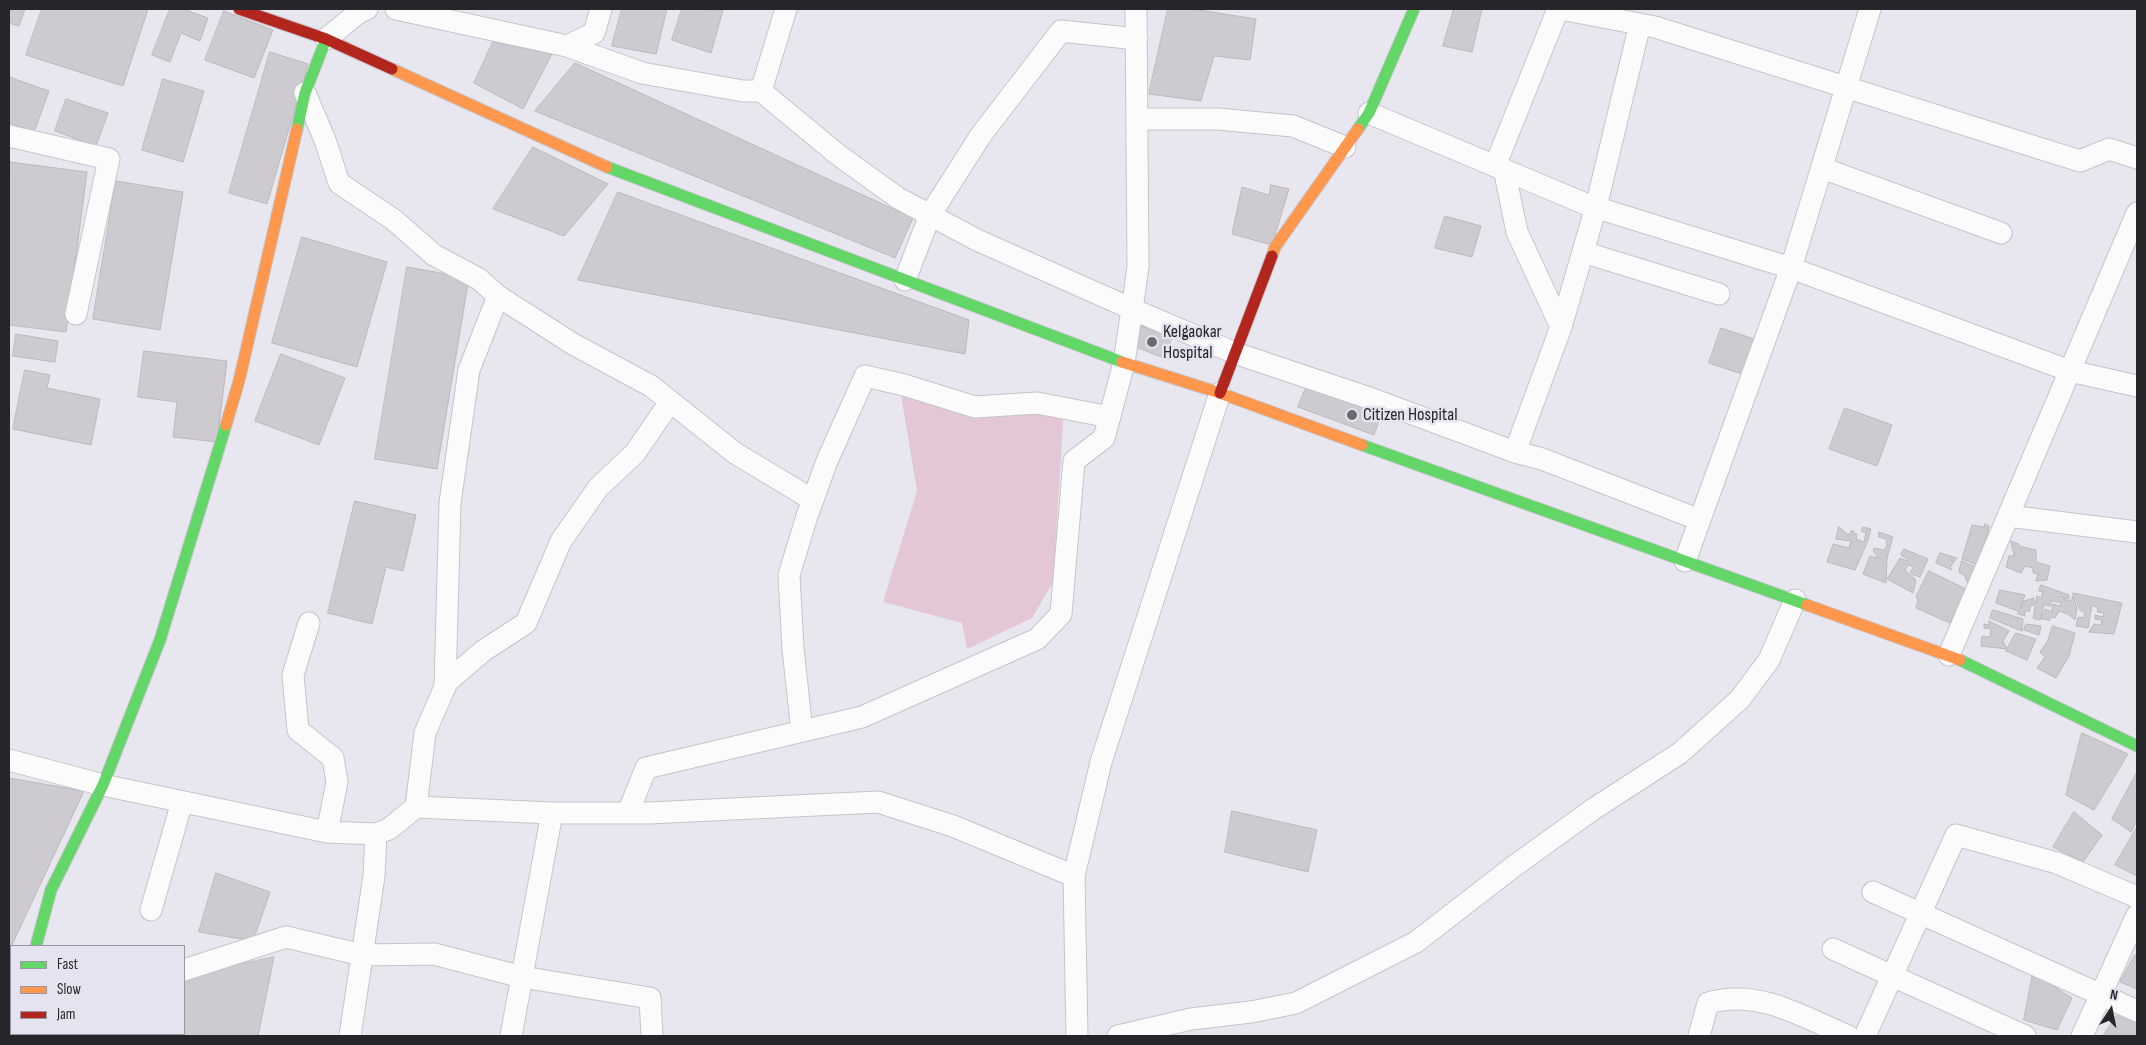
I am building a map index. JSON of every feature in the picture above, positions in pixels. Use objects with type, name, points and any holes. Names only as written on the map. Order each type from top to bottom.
[{"type":"street","points":[[239,9],[326,39],[624,175],[1124,363],[1220,393],[1949,655],[2137,746]]},
{"type":"street","points":[[36,945],[51,890],[103,785],[160,640],[239,381],[305,93],[326,39],[358,13],[367,9]]},
{"type":"street","points":[[396,9],[567,46],[642,73],[742,91],[761,91],[837,154],[898,198],[977,240],[1132,310],[1235,353],[1375,400],[1515,452],[1542,459],[1700,520]]},
{"type":"street","points":[[567,46],[594,33],[600,9]]},
{"type":"street","points":[[761,91],[786,9]]},
{"type":"street","points":[[628,813],[646,768],[862,717],[1037,638],[1060,614],[1074,461],[1104,438],[1124,363],[1138,267],[1136,9]]},
{"type":"street","points":[[1077,1036],[1074,876],[1101,762],[1220,393],[1275,248],[1369,113],[1414,9]]},
{"type":"street","points":[[1561,327],[1517,232],[1500,168],[1560,9],[1656,27],[1846,89],[2080,161],[2109,149],[2137,158]]},
{"type":"street","points":[[1685,561],[1791,268],[1870,9]]},
{"type":"street","points":[[1515,452],[1561,327],[1583,252],[1596,207],[1640,24]]},
{"type":"street","points":[[905,280],[930,215],[981,135],[1061,31],[1137,39]]},
{"type":"street","points":[[305,93],[325,140],[339,183],[394,220],[434,255],[479,279],[498,296],[573,344],[652,386],[734,453],[813,500]]},
{"type":"street","points":[[1369,113],[1596,207],[1791,268],[2070,371],[2137,386]]},
{"type":"street","points":[[1137,120],[1218,119],[1293,126],[1345,147]]},
{"type":"street","points":[[9,136],[109,159],[76,314]]},
{"type":"street","points":[[1822,168],[2001,232]]},
{"type":"street","points":[[1949,655],[2137,212]]},
{"type":"street","points":[[1583,252],[1719,294]]},
{"type":"street","points":[[445,687],[450,503],[469,370],[498,296]]},
{"type":"street","points":[[802,732],[793,648],[789,575],[827,461],[865,376],[975,407],[1038,403],[1110,417]]},
{"type":"street","points":[[416,807],[424,733],[448,682],[483,652],[526,623],[561,541],[598,488],[635,453],[670,402]]},
{"type":"street","points":[[2008,516],[2137,532]]},
{"type":"street","points":[[1118,1036],[1166,1030],[1191,1019],[1251,1012],[1296,1003],[1416,942],[1513,867],[1592,810],[1680,753],[1740,699],[1770,660],[1794,600]]},
{"type":"street","points":[[309,622],[292,674],[298,730],[333,758],[337,782],[327,832]]},
{"type":"street","points":[[9,760],[103,785],[327,832],[376,834],[389,829],[416,807],[552,814],[628,813],[878,802],[953,826],[1074,876]]},
{"type":"street","points":[[151,910],[182,802]]},
{"type":"street","points":[[511,1036],[552,814]]},
{"type":"street","points":[[350,1036],[374,876],[376,834]]},
{"type":"street","points":[[1865,1036],[1956,836],[2057,863],[2137,897]]},
{"type":"street","points":[[1873,892],[2137,1010]]},
{"type":"street","points":[[2082,1036],[2137,915]]},
{"type":"street","points":[[185,970],[286,937],[362,955],[434,954],[522,976],[650,998],[652,1036]]},
{"type":"street","points":[[1833,949],[2025,1036]]},
{"type":"street","points":[[1699,1036],[1708,1003],[1726,998],[1769,1002],[1848,1036]]},
{"type":"shaded area","points":[[901,395],[1064,408],[1053,582],[1032,618],[967,649],[962,623],[883,602],[917,491]]},
{"type":"building","points":[[9,9],[25,9],[19,26],[9,23]]},
{"type":"building","points":[[42,9],[148,9],[123,86],[26,55]]},
{"type":"building","points":[[170,9],[183,9],[208,18],[200,41],[181,33],[170,62],[152,55]]},
{"type":"building","points":[[622,9],[667,9],[656,54],[612,46]]},
{"type":"building","points":[[682,9],[723,10],[711,53],[672,40]]},
{"type":"building","points":[[1168,9],[1193,9],[1256,19],[1250,60],[1214,56],[1201,101],[1149,94]]},
{"type":"building","points":[[1454,9],[1482,9],[1472,52],[1443,46]]},
{"type":"building","points":[[224,11],[273,30],[254,78],[205,60]]},
{"type":"building","points":[[493,42],[552,54],[523,109],[474,83]]},
{"type":"building","points":[[270,52],[308,64],[267,204],[229,193]]},
{"type":"building","points":[[575,63],[913,218],[895,258],[535,111]]},
{"type":"building","points":[[9,77],[49,91],[34,132],[9,123]]},
{"type":"building","points":[[163,79],[204,91],[183,162],[142,150]]},
{"type":"building","points":[[66,99],[108,113],[96,146],[55,131]]},
{"type":"building","points":[[533,147],[608,184],[564,236],[493,209]]},
{"type":"building","points":[[10,162],[87,172],[66,332],[9,325]]},
{"type":"building","points":[[116,181],[183,192],[160,330],[93,319]]},
{"type":"building","points":[[1271,185],[1289,189],[1272,245],[1232,234],[1242,187],[1269,195]]},
{"type":"building","points":[[618,192],[969,320],[965,354],[578,280]]},
{"type":"building","points":[[1445,216],[1481,226],[1472,257],[1435,248]]},
{"type":"building","points":[[302,237],[387,262],[357,367],[272,343]]},
{"type":"building","points":[[407,267],[469,278],[437,469],[375,459]]},
{"type":"building","points":[[1139,325],[1172,338],[1164,358],[1131,345]]},
{"type":"building","points":[[1721,328],[1754,339],[1742,374],[1709,363]]},
{"type":"building","points":[[16,334],[58,341],[55,362],[13,356]]},
{"type":"building","points":[[144,351],[227,361],[217,442],[173,437],[177,402],[138,397]]},
{"type":"building","points":[[281,354],[345,378],[319,445],[255,421]]},
{"type":"building","points":[[25,370],[50,375],[47,388],[100,399],[91,445],[13,429]]},
{"type":"building","points":[[1307,385],[1382,413],[1374,435],[1298,407]]},
{"type":"building","points":[[1845,408],[1892,425],[1877,466],[1829,449]]},
{"type":"building","points":[[355,501],[416,515],[403,571],[386,567],[372,624],[328,613]]},
{"type":"building","points":[[1985,524],[1989,526],[1988,532],[1977,565],[1962,559],[1972,525],[1984,527]]},
{"type":"building","points":[[1839,527],[1847,534],[1854,531],[1854,534],[1857,534],[1856,539],[1864,542],[1866,533],[1861,531],[1863,527],[1871,529],[1855,570],[1827,562],[1833,544],[1849,548],[1851,541],[1836,539]]},
{"type":"building","points":[[1879,532],[1893,537],[1887,558],[1886,583],[1863,574],[1870,556],[1879,558],[1873,551],[1874,548],[1884,550],[1887,546],[1886,539],[1879,537]]},
{"type":"building","points":[[2011,541],[2019,544],[2019,546],[2036,550],[2036,562],[2050,566],[2047,580],[2036,581],[2038,574],[2033,573],[2033,568],[2025,566],[2021,573],[2006,567],[2009,556],[2014,556]]},
{"type":"building","points":[[1904,549],[1928,559],[1920,577],[1910,572],[1914,567],[1908,565],[1905,570],[1916,580],[1913,593],[1887,579],[1900,558],[1909,560],[1901,555]]},
{"type":"building","points":[[1940,553],[1957,558],[1955,561],[1950,560],[1954,562],[1950,567],[1952,570],[1936,563]]},
{"type":"building","points":[[1962,561],[1980,569],[1973,580],[1967,582],[1965,576],[1959,572]]},
{"type":"building","points":[[1929,571],[1966,589],[1961,614],[1954,613],[1950,623],[1916,608],[1918,600],[1916,597]]},
{"type":"building","points":[[2041,585],[2069,595],[2069,599],[2059,597],[2059,602],[2051,601],[2050,606],[2044,605],[2040,620],[2033,618],[2037,596],[2041,598],[2043,592],[2039,591]]},
{"type":"building","points":[[2000,590],[2025,595],[2020,609],[2024,601],[2034,598],[2034,605],[2030,606],[2030,611],[2025,611],[2025,616],[2018,614],[2018,611],[1996,603]]},
{"type":"building","points":[[2073,593],[2122,603],[2114,634],[2089,632],[2094,624],[2101,625],[2102,620],[2095,619],[2095,615],[2103,617],[2104,613],[2097,612],[2098,608],[2092,605],[2088,628],[2076,626],[2078,617],[2084,618],[2085,612],[2081,611]]},
{"type":"building","points":[[2073,596],[2077,608],[2075,620],[2068,614],[2059,611],[2055,618],[2050,617],[2050,620],[2041,619],[2045,609],[2052,612],[2052,604],[2060,606],[2061,599],[2071,601]]},
{"type":"building","points":[[1993,610],[2023,619],[2022,631],[1990,618]]},
{"type":"building","points":[[1989,621],[2009,631],[2003,641],[2007,649],[1981,646],[1982,636],[1990,637],[1991,629],[1984,628],[1984,624],[1989,625]]},
{"type":"building","points":[[2026,624],[2041,626],[2039,635],[2024,630]]},
{"type":"building","points":[[2053,626],[2075,633],[2069,656],[2056,678],[2037,668],[2045,657],[2040,652],[2047,642]]},
{"type":"building","points":[[2016,633],[2036,639],[2027,660],[2006,651]]},
{"type":"building","points":[[2082,733],[2128,754],[2094,810],[2066,795]]},
{"type":"building","points":[[2137,772],[2137,820],[2131,832],[2112,819]]},
{"type":"building","points":[[9,778],[84,791],[12,945],[9,946]]},
{"type":"building","points":[[1232,811],[1317,830],[1308,872],[1225,852]]},
{"type":"building","points":[[2074,812],[2102,835],[2083,862],[2053,847]]},
{"type":"building","points":[[2137,827],[2137,876],[2115,865]]},
{"type":"building","points":[[216,873],[270,892],[253,941],[199,932]]},
{"type":"building","points":[[2135,955],[2137,957],[2137,989],[2120,982]]},
{"type":"building","points":[[274,957],[258,1036],[148,1036],[185,1035],[185,977]]},
{"type":"building","points":[[2033,973],[2072,998],[2057,1030],[2024,1020]]},
{"type":"building","points":[[2118,1014],[2137,1023],[2137,1036],[2103,1036]]},
{"type":"building","points":[[10,1032],[10,1035],[90,1036],[9,1036]]},
{"type":"traffic: fast","points":[[1358,129],[1369,113],[1414,9]]},
{"type":"traffic: fast","points":[[297,129],[305,93],[326,39]]},
{"type":"traffic: fast","points":[[607,167],[1122,362]]},
{"type":"traffic: fast","points":[[36,945],[51,890],[103,785],[160,640],[226,425]]},
{"type":"traffic: fast","points":[[1362,445],[1807,605]]},
{"type":"traffic: fast","points":[[1960,660],[2137,746]]},
{"type":"traffic: slow","points":[[392,69],[607,167]]},
{"type":"traffic: slow","points":[[226,425],[239,381],[297,129]]},
{"type":"traffic: slow","points":[[1272,256],[1275,247],[1358,129]]},
{"type":"traffic: slow","points":[[1122,362],[1220,393],[1362,445]]},
{"type":"traffic: slow","points":[[1807,605],[1960,660]]},
{"type":"traffic: jam","points":[[239,9],[326,39],[392,69]]},
{"type":"traffic: jam","points":[[1220,393],[1272,256]]},
{"type":"place","name":"Kelgaokar Hospital","points":[[1152,342]]},
{"type":"place","name":"Citizen Hospital","points":[[1352,415]]}]
